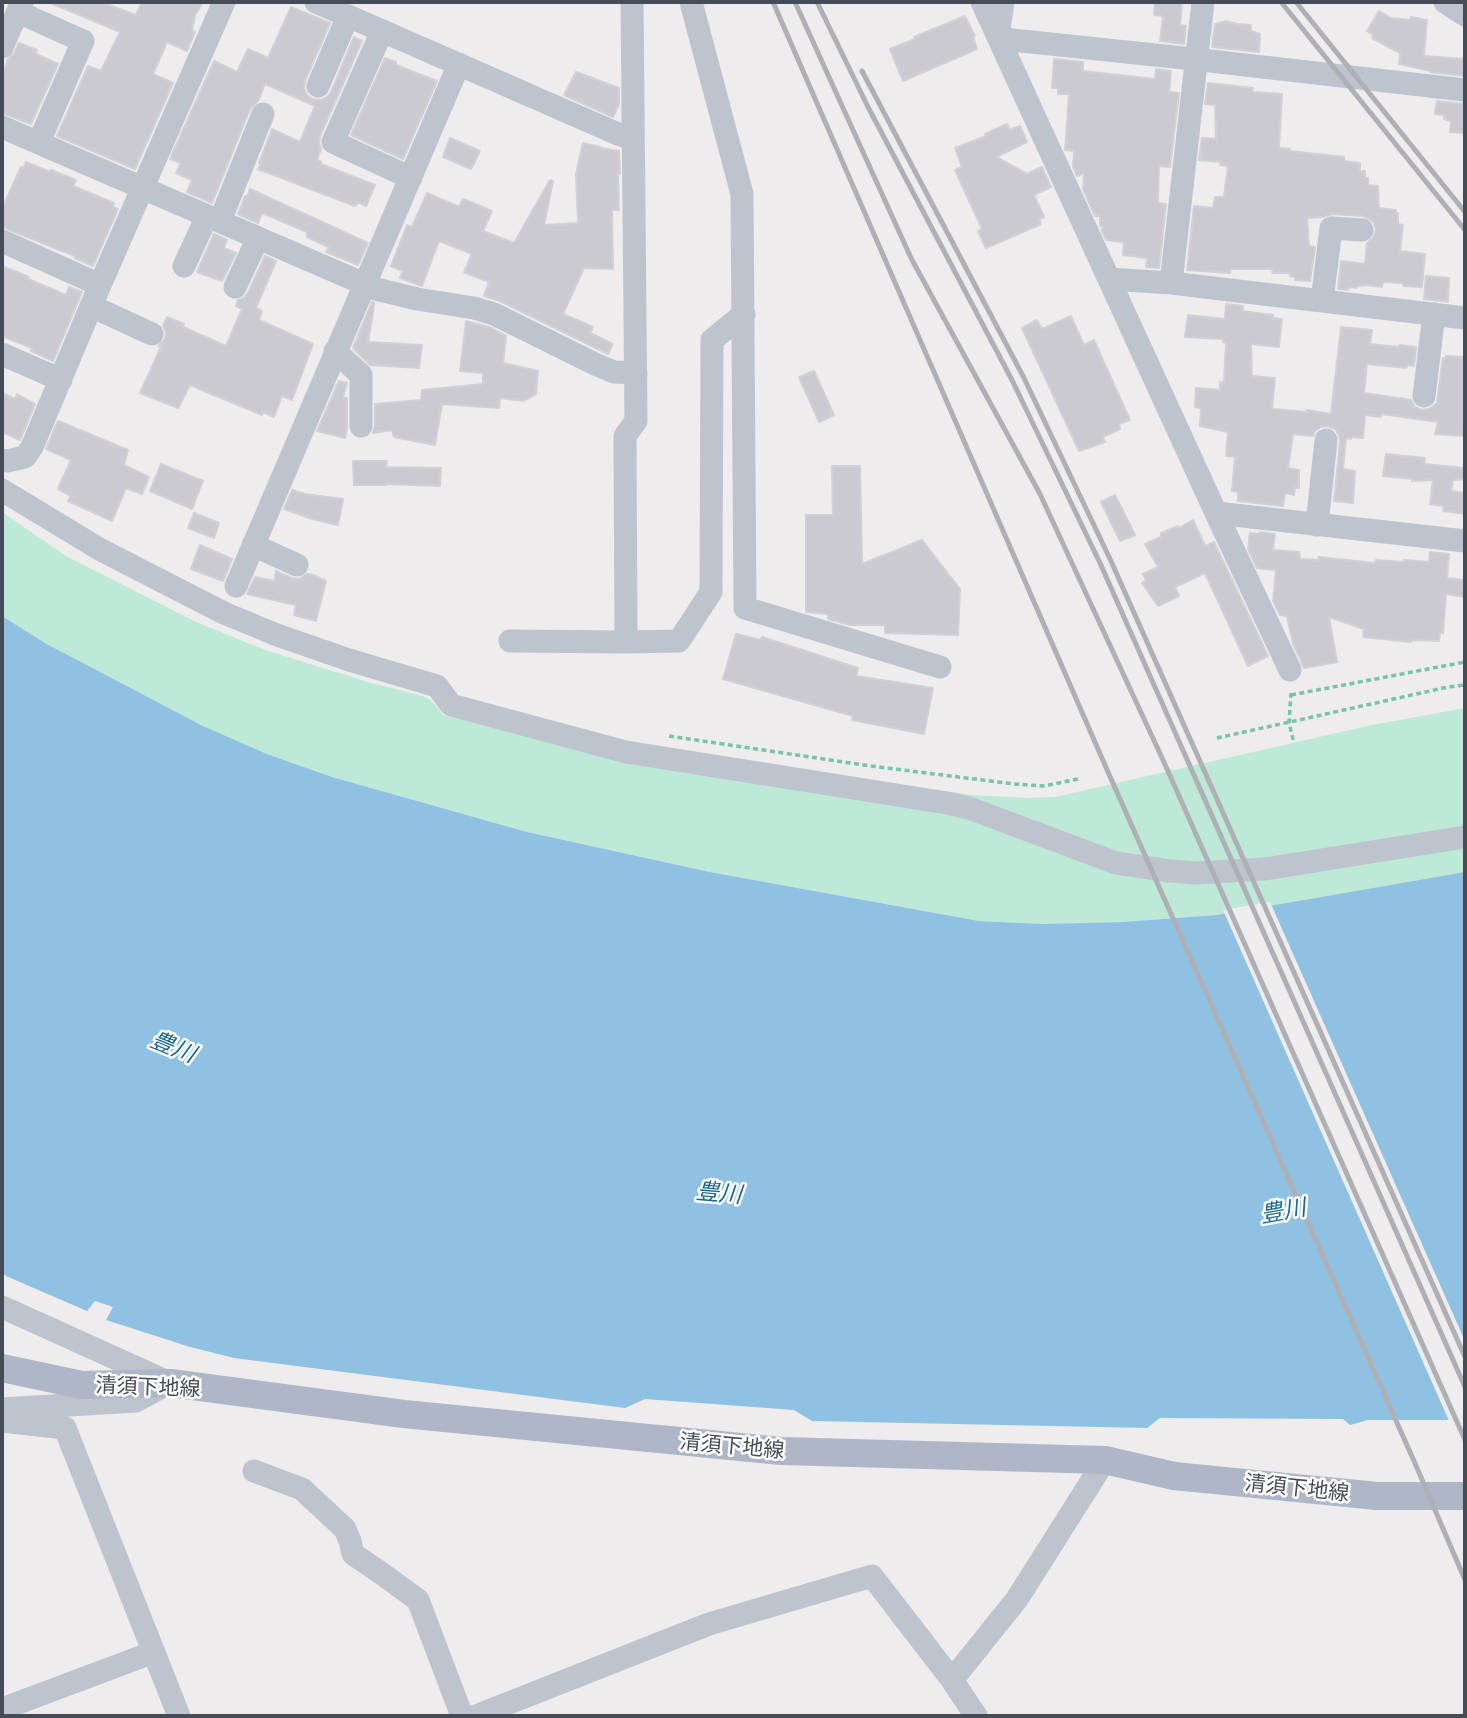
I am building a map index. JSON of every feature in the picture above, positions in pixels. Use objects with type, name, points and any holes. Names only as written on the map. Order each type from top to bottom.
[{"type":"main road","name":"清須下地線","points":[[2,1368],[82,1385],[170,1383],[404,1414],[781,1451],[1105,1460],[1174,1476],[1377,1496],[1465,1496]]},
{"type":"street","points":[[2,460],[25,457],[32,447],[224,2]]},
{"type":"street","points":[[316,2],[633,139]]},
{"type":"street","points":[[626,642],[625,436],[636,421],[632,2]]},
{"type":"street","points":[[691,2],[742,194],[745,608],[940,667]]},
{"type":"street","points":[[982,2],[1292,679]]},
{"type":"street","points":[[998,36],[1003,2]]},
{"type":"street","points":[[1171,283],[1203,2]]},
{"type":"street","points":[[1445,2],[1465,15]]},
{"type":"street","points":[[2,47],[20,7],[83,41],[39,142]]},
{"type":"street","points":[[318,86],[348,16]]},
{"type":"street","points":[[382,31],[333,142],[411,178]]},
{"type":"street","points":[[998,36],[1012,40],[1465,90]]},
{"type":"street","points":[[236,586],[459,64]]},
{"type":"street","points":[[184,266],[213,219],[263,114]]},
{"type":"street","points":[[2,127],[363,284],[417,299],[494,314],[614,372],[636,373]]},
{"type":"street","points":[[1322,301],[1331,228],[1362,230]]},
{"type":"street","points":[[235,287],[258,239]]},
{"type":"street","points":[[2,241],[100,285]]},
{"type":"street","points":[[1109,279],[1171,283],[1465,318]]},
{"type":"street","points":[[91,306],[152,334]]},
{"type":"street","points":[[510,641],[679,641],[711,592],[712,340],[744,314]]},
{"type":"street","points":[[1424,396],[1434,314]]},
{"type":"street","points":[[335,351],[361,375],[361,426]]},
{"type":"street","points":[[2,354],[61,380]]},
{"type":"street","points":[[1317,525],[1326,440]]},
{"type":"street","points":[[2,490],[101,550],[245,622],[349,660],[437,687],[451,705],[625,752],[947,803],[969,808],[1116,863],[1170,871],[1197,873],[1265,869],[1465,837]]},
{"type":"street","points":[[1216,513],[1465,541]]},
{"type":"street","points":[[253,545],[297,565]]},
{"type":"street","points":[[2,1307],[170,1383]]},
{"type":"street","points":[[2,1409],[136,1401],[170,1383]]},
{"type":"street","points":[[2,1421],[65,1428],[179,1716]]},
{"type":"street","points":[[953,1680],[1017,1600],[1105,1460]]},
{"type":"street","points":[[254,1471],[302,1489],[345,1528],[353,1554],[418,1600],[462,1716]]},
{"type":"street","points":[[476,1716],[709,1623],[872,1576],[953,1680],[976,1716]]},
{"type":"street","points":[[2,1709],[154,1652]]},
{"type":"path","points":[[1290,695],[1465,662]]},
{"type":"path","points":[[1292,679],[1289,723],[1294,743]]},
{"type":"path","points":[[1217,738],[1465,685]]},
{"type":"path","points":[[665,735],[1014,785],[1044,786],[1078,779]]},
{"type":"green space","points":[[2,512],[66,556],[196,622],[265,650],[422,696],[431,700],[443,715],[636,761],[638,748],[972,795],[1055,797],[1372,725],[1465,708],[1465,872],[1217,915],[1122,922],[1042,924],[979,921],[710,872],[527,832],[332,777],[267,754],[203,726],[45,643],[2,616]]},
{"type":"water","name":"豊川","points":[[2,616],[45,643],[203,726],[267,754],[332,777],[527,832],[710,872],[979,921],[1042,924],[1122,922],[1217,915],[1465,872],[1465,1420],[1368,1420],[1350,1425],[1343,1419],[1160,1418],[1147,1428],[812,1421],[794,1410],[645,1399],[625,1408],[234,1358],[106,1320],[113,1307],[95,1301],[87,1311],[6,1276],[2,1273]]},
{"type":"pier","points":[[1270,902],[1465,1341],[1465,1423],[1450,1423],[1223,910]]},
{"type":"building","points":[[48,2],[101,2],[136,15],[142,2],[203,2],[195,15],[192,30],[195,32],[187,51],[167,42],[153,74],[173,83],[135,169],[57,136],[88,66],[101,71],[120,32]]},
{"type":"building","points":[[1155,2],[1182,2],[1180,25],[1186,26],[1184,44],[1160,41],[1163,16],[1154,15]]},
{"type":"building","points":[[291,7],[330,23],[305,81],[304,88],[312,99],[327,97],[354,37],[362,41],[320,136],[321,149],[317,160],[375,185],[366,206],[358,202],[355,206],[258,169],[272,129],[300,142],[315,106],[265,84],[258,101],[250,109],[212,203],[187,192],[192,180],[176,173],[181,163],[170,159],[214,61],[237,72],[248,49],[268,58]]},
{"type":"building","points":[[1379,11],[1391,18],[1410,20],[1411,17],[1427,20],[1424,56],[1465,59],[1465,76],[1431,72],[1399,64],[1402,54],[1372,38],[1373,34],[1367,31]]},
{"type":"building","points":[[965,16],[975,36],[973,37],[977,49],[903,81],[890,49]]},
{"type":"building","points":[[1226,21],[1251,25],[1251,31],[1260,34],[1259,52],[1212,47],[1215,24]]},
{"type":"building","points":[[19,43],[37,50],[36,54],[58,64],[31,124],[2,113],[2,77],[8,59]]},
{"type":"building","points":[[385,58],[437,81],[403,159],[351,135]]},
{"type":"building","points":[[1054,59],[1083,62],[1083,71],[1155,79],[1156,69],[1171,71],[1169,92],[1179,93],[1170,167],[1159,166],[1158,203],[1166,204],[1159,268],[1146,267],[1147,258],[1123,255],[1124,242],[1106,240],[1103,226],[1100,226],[1100,216],[1095,216],[1083,189],[1084,173],[1077,176],[1073,167],[1074,151],[1065,150],[1069,94],[1058,94],[1058,88],[1052,88]]},
{"type":"building","points":[[576,72],[619,88],[619,104],[613,117],[564,95]]},
{"type":"building","points":[[1208,83],[1253,88],[1252,92],[1282,94],[1279,148],[1344,157],[1344,161],[1360,163],[1360,171],[1365,171],[1368,185],[1378,186],[1379,208],[1396,210],[1398,213],[1398,224],[1403,225],[1400,251],[1425,254],[1422,287],[1383,282],[1382,287],[1367,285],[1349,287],[1348,290],[1338,289],[1341,261],[1365,264],[1367,243],[1376,230],[1374,223],[1363,216],[1332,214],[1307,218],[1309,246],[1315,247],[1310,281],[1295,280],[1295,277],[1290,276],[1291,273],[1272,273],[1273,269],[1231,269],[1230,273],[1187,270],[1194,206],[1213,208],[1215,197],[1224,197],[1228,166],[1220,165],[1221,162],[1199,160],[1202,138],[1216,139],[1215,105],[1205,104]]},
{"type":"building","points":[[1437,101],[1465,104],[1465,133],[1450,132],[1451,121],[1444,119],[1444,115],[1435,114]]},
{"type":"building","points":[[1007,124],[1010,130],[1020,126],[1027,142],[996,157],[1027,174],[1042,167],[1051,187],[1034,195],[1044,217],[1039,219],[1041,224],[986,248],[978,231],[982,229],[955,170],[962,167],[955,148]]},
{"type":"building","points":[[450,138],[480,151],[471,169],[443,157]]},
{"type":"building","points":[[583,143],[619,151],[619,210],[612,210],[613,269],[584,268],[563,314],[593,327],[590,333],[613,344],[608,354],[500,301],[484,296],[489,282],[464,272],[472,254],[439,241],[422,286],[400,278],[403,271],[391,266],[407,225],[412,227],[427,193],[459,207],[463,199],[492,211],[483,231],[514,243],[550,180],[553,181],[544,225],[578,223],[576,174]]},
{"type":"building","points":[[26,162],[76,180],[73,186],[114,203],[113,207],[118,209],[93,266],[75,256],[2,227],[2,209],[21,167],[23,169]]},
{"type":"building","points":[[250,189],[368,243],[358,265],[326,252],[329,247],[307,237],[307,232],[262,213],[258,223],[238,214]]},
{"type":"building","points":[[214,234],[227,240],[224,248],[236,253],[222,281],[197,272]]},
{"type":"building","points":[[265,256],[276,261],[256,308],[262,311],[259,320],[313,344],[292,400],[282,396],[274,417],[263,412],[262,415],[190,385],[178,408],[140,393],[161,347],[158,346],[165,339],[163,326],[167,317],[226,346],[242,309],[236,306],[238,300],[248,293]]},
{"type":"building","points":[[2,266],[66,295],[69,287],[82,292],[53,361],[31,351],[32,348],[2,336]]},
{"type":"building","points":[[1426,276],[1449,278],[1448,302],[1424,299]]},
{"type":"building","points":[[372,302],[368,342],[422,345],[419,368],[370,365],[353,348]]},
{"type":"building","points":[[1226,304],[1243,306],[1242,311],[1273,315],[1273,318],[1282,319],[1279,347],[1251,344],[1252,376],[1275,378],[1272,409],[1331,414],[1341,327],[1372,330],[1370,344],[1416,347],[1414,366],[1408,365],[1406,368],[1367,364],[1364,393],[1411,400],[1415,407],[1422,410],[1437,403],[1443,358],[1465,357],[1464,436],[1435,434],[1438,422],[1382,414],[1381,417],[1365,415],[1363,438],[1346,438],[1343,469],[1355,471],[1353,503],[1334,501],[1340,441],[1335,429],[1321,427],[1313,436],[1293,434],[1288,468],[1299,470],[1299,488],[1295,487],[1294,495],[1285,493],[1283,506],[1238,501],[1238,492],[1232,491],[1235,457],[1226,456],[1228,432],[1200,426],[1201,408],[1195,407],[1196,388],[1220,390],[1220,382],[1224,382],[1226,343],[1223,339],[1185,337],[1188,315],[1225,319]]},
{"type":"building","points":[[1071,316],[1084,345],[1094,340],[1130,420],[1119,424],[1120,429],[1103,437],[1105,442],[1079,451],[1022,328],[1037,320],[1042,329]]},
{"type":"building","points":[[466,321],[489,327],[506,336],[503,363],[538,371],[536,394],[523,401],[500,398],[499,408],[442,404],[435,445],[394,437],[392,430],[373,433],[375,404],[421,400],[422,390],[483,384],[483,373],[460,371]]},
{"type":"building","points":[[814,371],[834,415],[819,422],[799,377]]},
{"type":"building","points":[[339,381],[347,383],[343,398],[347,398],[345,438],[317,431]]},
{"type":"building","points":[[2,393],[15,399],[17,394],[35,404],[20,440],[2,432]]},
{"type":"building","points":[[58,421],[128,450],[124,465],[149,477],[142,494],[126,488],[112,521],[68,501],[71,496],[58,489],[71,460],[46,449]]},
{"type":"building","points":[[1386,454],[1425,458],[1424,464],[1465,468],[1465,479],[1453,480],[1451,491],[1465,493],[1465,514],[1443,511],[1444,506],[1430,504],[1433,480],[1412,481],[1383,476]]},
{"type":"building","points":[[353,461],[387,461],[386,467],[441,468],[440,486],[354,485]]},
{"type":"building","points":[[161,464],[203,481],[192,509],[150,491]]},
{"type":"building","points":[[832,466],[860,466],[862,564],[922,540],[960,589],[958,635],[885,633],[885,625],[850,625],[828,619],[828,614],[806,612],[806,515],[833,515]]},
{"type":"building","points":[[292,490],[343,499],[338,525],[284,509]]},
{"type":"building","points":[[1115,495],[1135,535],[1120,541],[1101,502]]},
{"type":"building","points":[[194,513],[219,523],[214,538],[188,528]]},
{"type":"building","points":[[1193,520],[1205,546],[1214,542],[1268,656],[1248,666],[1205,573],[1175,587],[1179,596],[1158,606],[1142,583],[1146,580],[1143,574],[1158,567],[1145,544],[1161,537],[1161,533],[1178,526],[1179,528]]},
{"type":"building","points":[[1250,533],[1275,534],[1273,550],[1299,552],[1300,559],[1319,560],[1319,557],[1375,563],[1376,560],[1429,562],[1430,552],[1449,554],[1447,578],[1465,580],[1465,597],[1446,594],[1443,633],[1440,633],[1439,641],[1411,642],[1363,637],[1364,629],[1329,617],[1337,662],[1304,668],[1293,643],[1287,616],[1280,615],[1273,601],[1276,570],[1257,568],[1248,549]]},
{"type":"building","points":[[200,545],[232,559],[223,581],[191,569]]},
{"type":"building","points":[[276,571],[292,578],[299,579],[307,574],[326,581],[316,621],[294,615],[296,605],[247,594],[255,577],[274,581]]},
{"type":"building","points":[[736,634],[761,640],[762,637],[858,668],[856,676],[933,688],[924,734],[852,720],[853,716],[723,679]]},
{"type":"railway","points":[[773,2],[1108,772],[1465,1580]]},
{"type":"railway","points":[[795,2],[911,258],[1040,494],[1163,760],[1465,1440]]},
{"type":"railway","points":[[817,2],[868,107],[1012,380],[1100,563],[1465,1387]]},
{"type":"railway","points":[[1281,2],[1465,230]]},
{"type":"railway","points":[[1296,2],[1465,212]]},
{"type":"railway","points":[[862,71],[1023,376],[1111,561],[1465,1357]]}]
